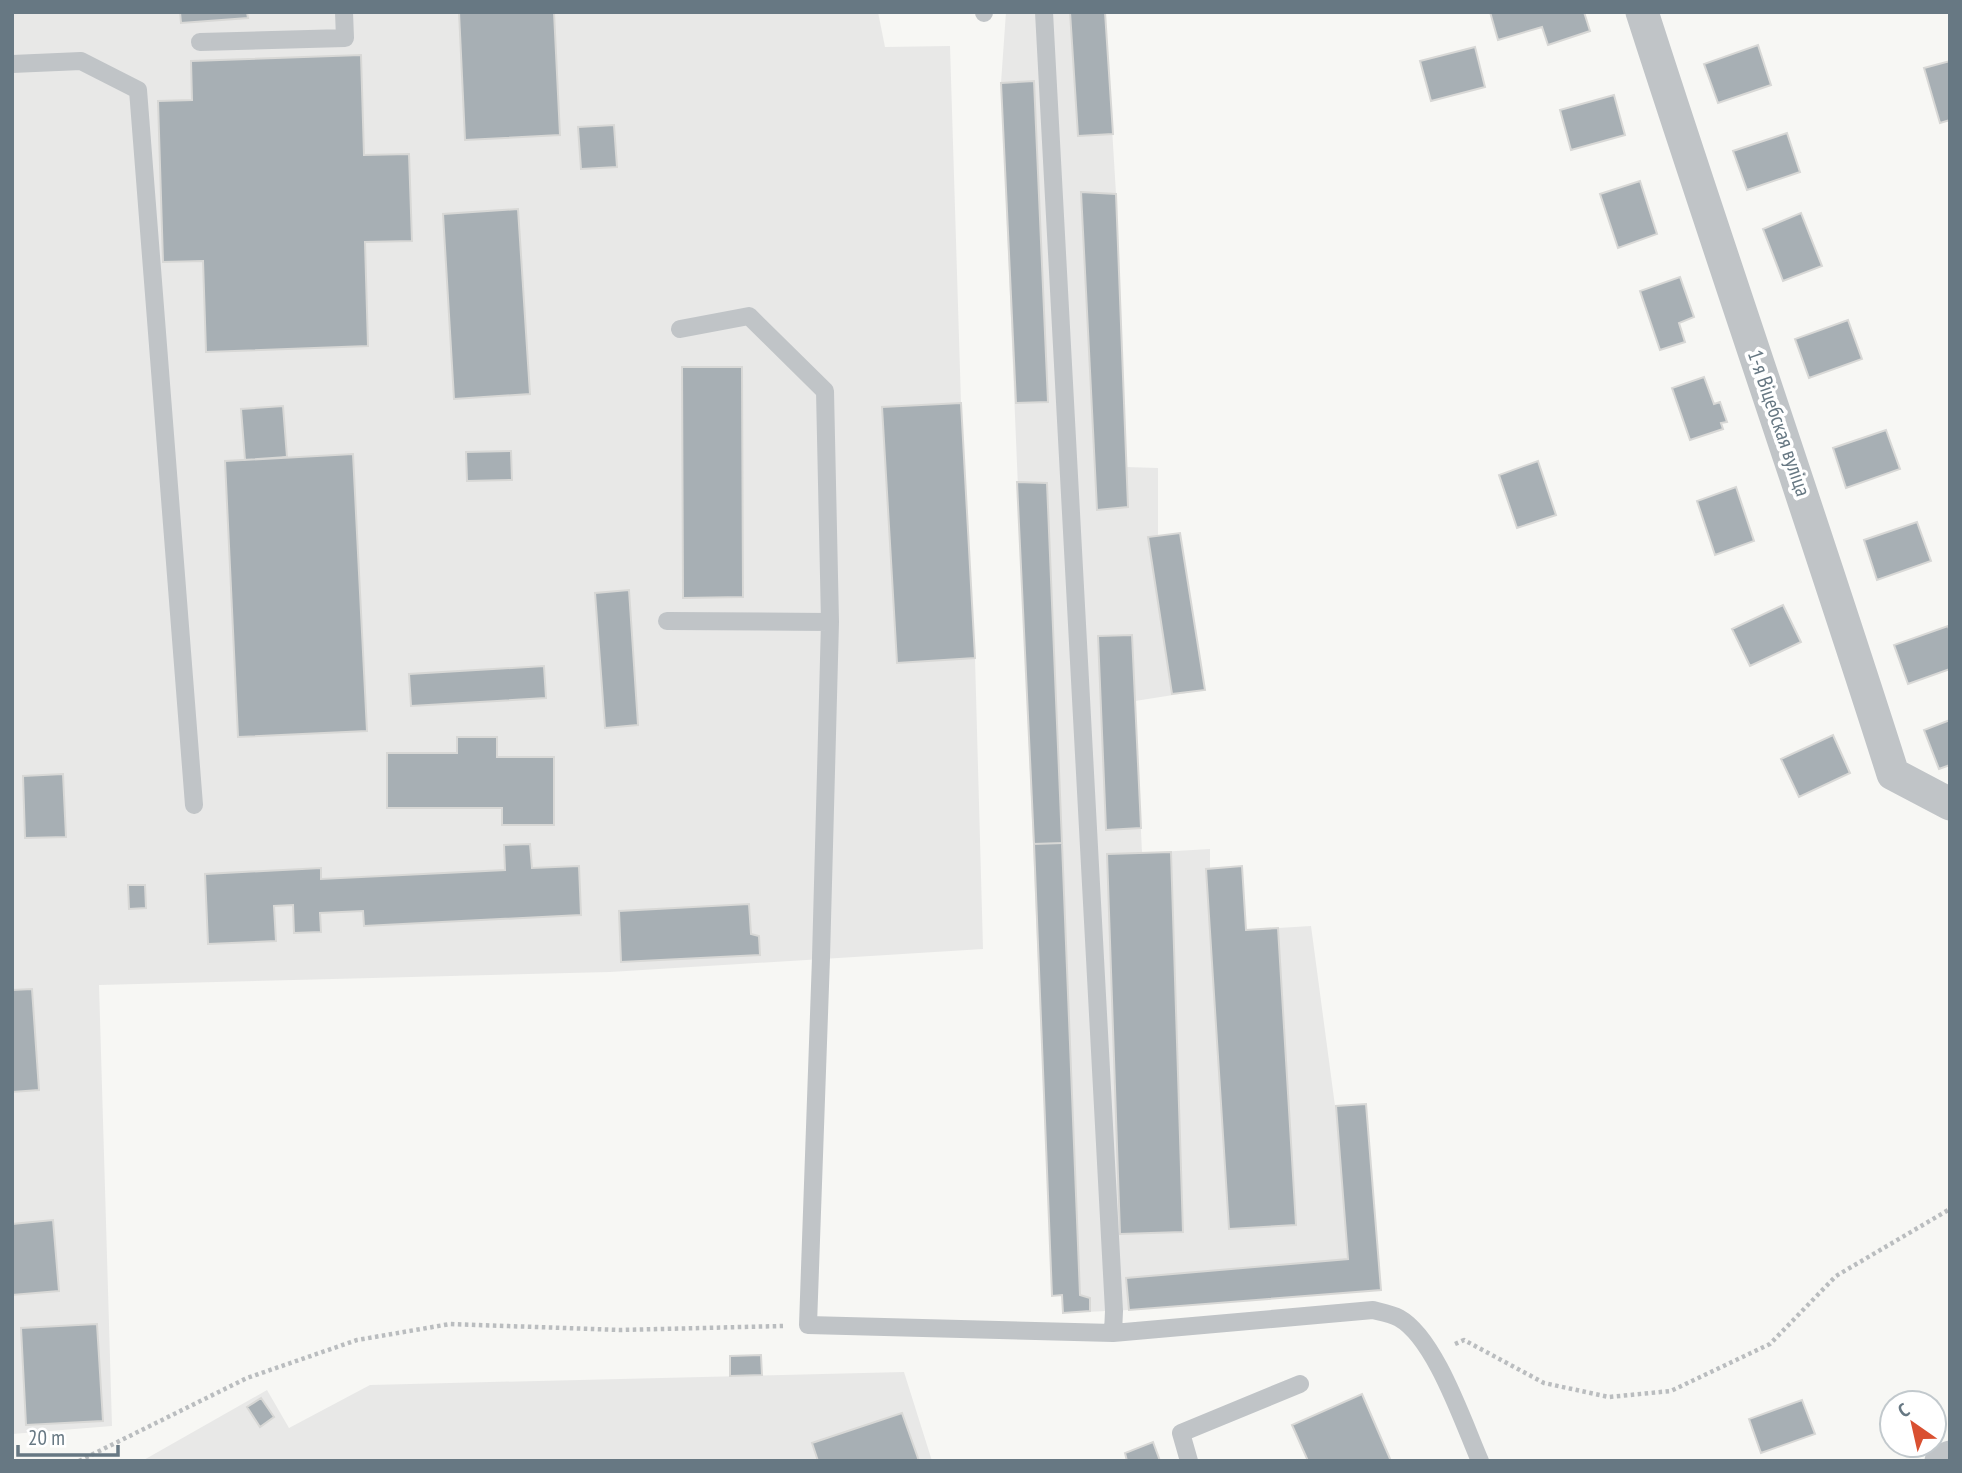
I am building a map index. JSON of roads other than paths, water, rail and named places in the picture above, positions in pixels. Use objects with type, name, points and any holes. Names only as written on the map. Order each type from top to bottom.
[{"type":"street","name":"1-я Віцебская вуліца","points":[[1642,12],[1704,207],[1824,554],[1893,774],[1950,804]]},
{"type":"street","points":[[1941,1461],[1950,1457]]},
{"type":"lane","points":[[200,42],[345,38],[344,12]]},
{"type":"lane","points":[[1045,12],[1112,1269],[1113,1333]]},
{"type":"lane","points":[[12,64],[81,61],[138,90],[194,805]]},
{"type":"lane","points":[[680,329],[749,316],[825,391],[830,622],[808,1325],[1113,1333],[1373,1310],[1399,1318],[1419,1334],[1432,1352],[1480,1461]]},
{"type":"lane","points":[[667,621],[830,622]]},
{"type":"lane","points":[[1189,1461],[1181,1433],[1300,1384]]}]
